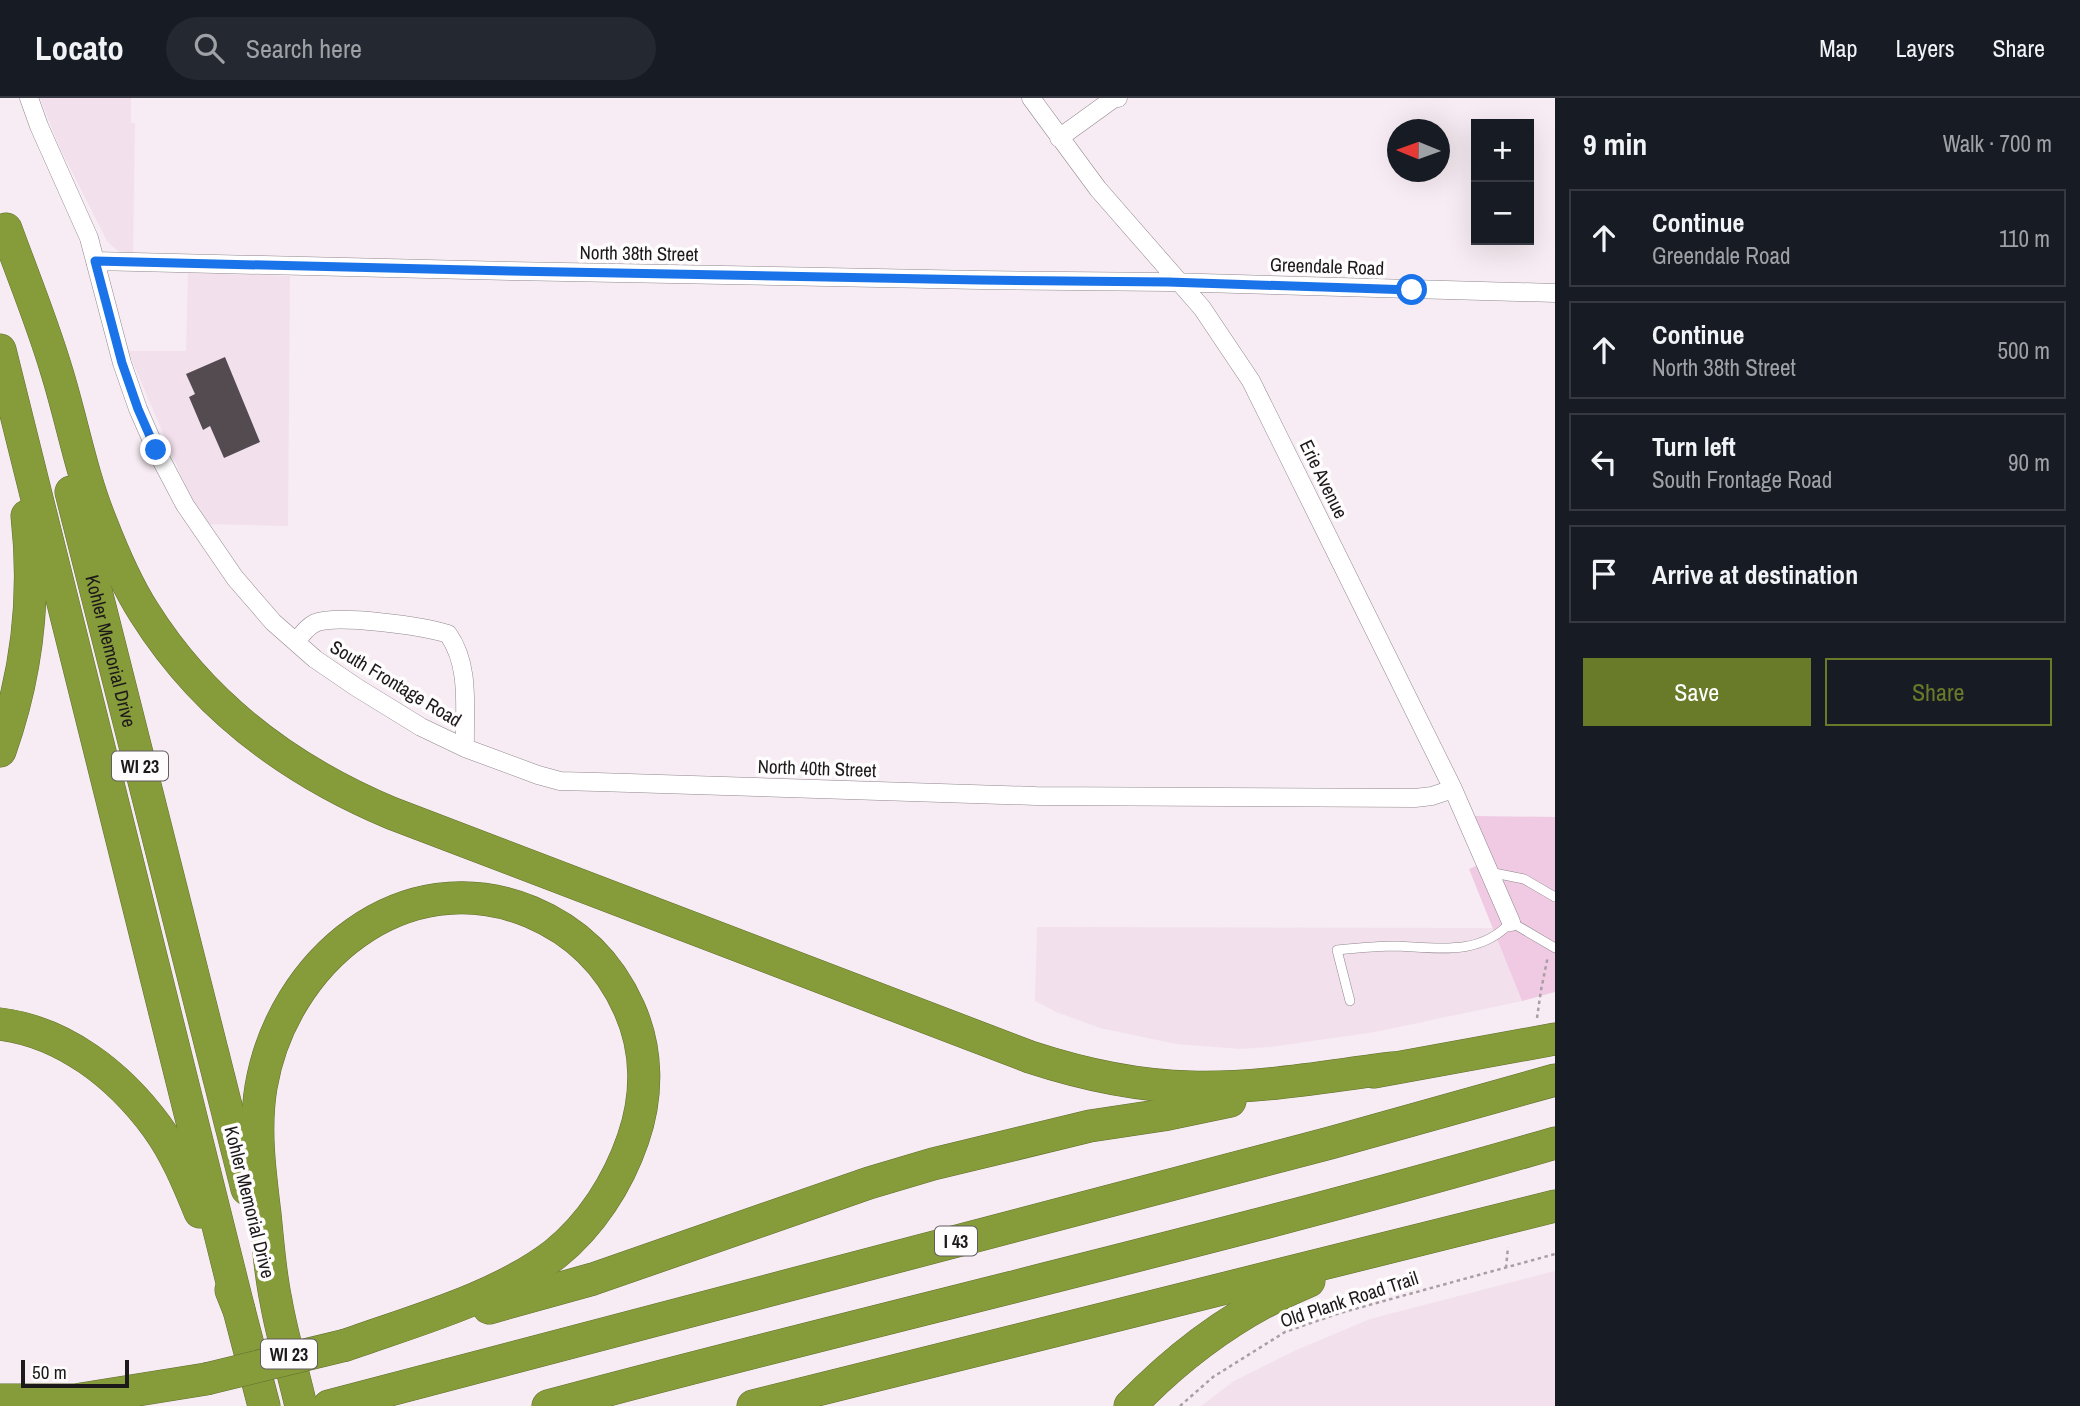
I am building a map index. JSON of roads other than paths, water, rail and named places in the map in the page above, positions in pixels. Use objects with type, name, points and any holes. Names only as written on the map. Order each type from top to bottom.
[{"type":"highway","points":[[3,218],[56,369],[99,519],[120,568],[144,612],[194,678],[216,701],[273,749],[302,769],[354,798],[391,813],[1069,1070],[1133,1082],[1191,1087],[1242,1086],[1393,1068]]},
{"type":"highway","name":"Kohler Memorial Drive","points":[[3,218],[276,1302]]},
{"type":"highway","name":"Kohler Memorial Drive","points":[[0,350],[239,1310]]},
{"type":"highway","points":[[0,363],[25,501],[31,576],[25,655],[13,711],[0,751]]},
{"type":"highway","points":[[276,1302],[259,1163],[261,1088],[279,1027],[291,1002],[314,970],[338,946],[367,925],[400,908],[429,900],[474,898],[506,903],[543,917],[574,935],[597,957],[620,988],[634,1018],[640,1042],[645,1078],[640,1118],[630,1149],[612,1187],[594,1213],[568,1242],[521,1277],[478,1298],[346,1346]]},
{"type":"highway","points":[[0,1024],[28,1029],[78,1051],[139,1105],[157,1127],[186,1177],[239,1310]]},
{"type":"highway","points":[[92,1406],[346,1346],[593,1279],[933,1164],[1090,1126],[1163,1115],[1393,1068],[1546,1031]]},
{"type":"highway","name":"I 43","points":[[343,1403],[1330,1143],[1555,1080]]},
{"type":"highway","points":[[548,1406],[1253,1226],[1555,1143]]},
{"type":"highway","points":[[753,1406],[1555,1206]]},
{"type":"highway","points":[[1130,1406],[1168,1369],[1228,1324],[1301,1284],[1395,1246]]},
{"type":"highway","name":"WI 23","points":[[276,1302],[302,1406]]},
{"type":"highway","name":"WI 23","points":[[239,1310],[264,1406]]},
{"type":"highway","points":[[0,1400],[75,1400],[206,1379]]},
{"type":"street","name":"South Frontage Road","points":[[29,98],[39,127],[89,238],[122,363],[138,409],[185,505],[235,578],[273,622],[333,672],[421,727],[464,748]]},
{"type":"street","name":"Erie Avenue","points":[[1031,98],[1059,138],[1139,237],[1182,283],[1229,346],[1251,381],[1453,789],[1511,922]]},
{"type":"street","points":[[1059,138],[1118,98]]},
{"type":"street","name":"North 38th Street","points":[[95,261],[1182,283]]},
{"type":"street","name":"Greendale Road","points":[[1182,283],[1555,293]]},
{"type":"street","points":[[296,642],[312,624],[321,621],[406,625],[447,634],[460,656],[465,686],[464,748]]},
{"type":"street","name":"North 40th Street","points":[[464,748],[560,781],[1036,796],[1193,798],[1415,798],[1453,789]]},
{"type":"lane","points":[[1489,872],[1524,879],[1555,897]]},
{"type":"lane","points":[[1350,1001],[1337,950],[1382,946],[1447,949],[1471,946],[1493,938],[1511,922],[1554,947]]}]
